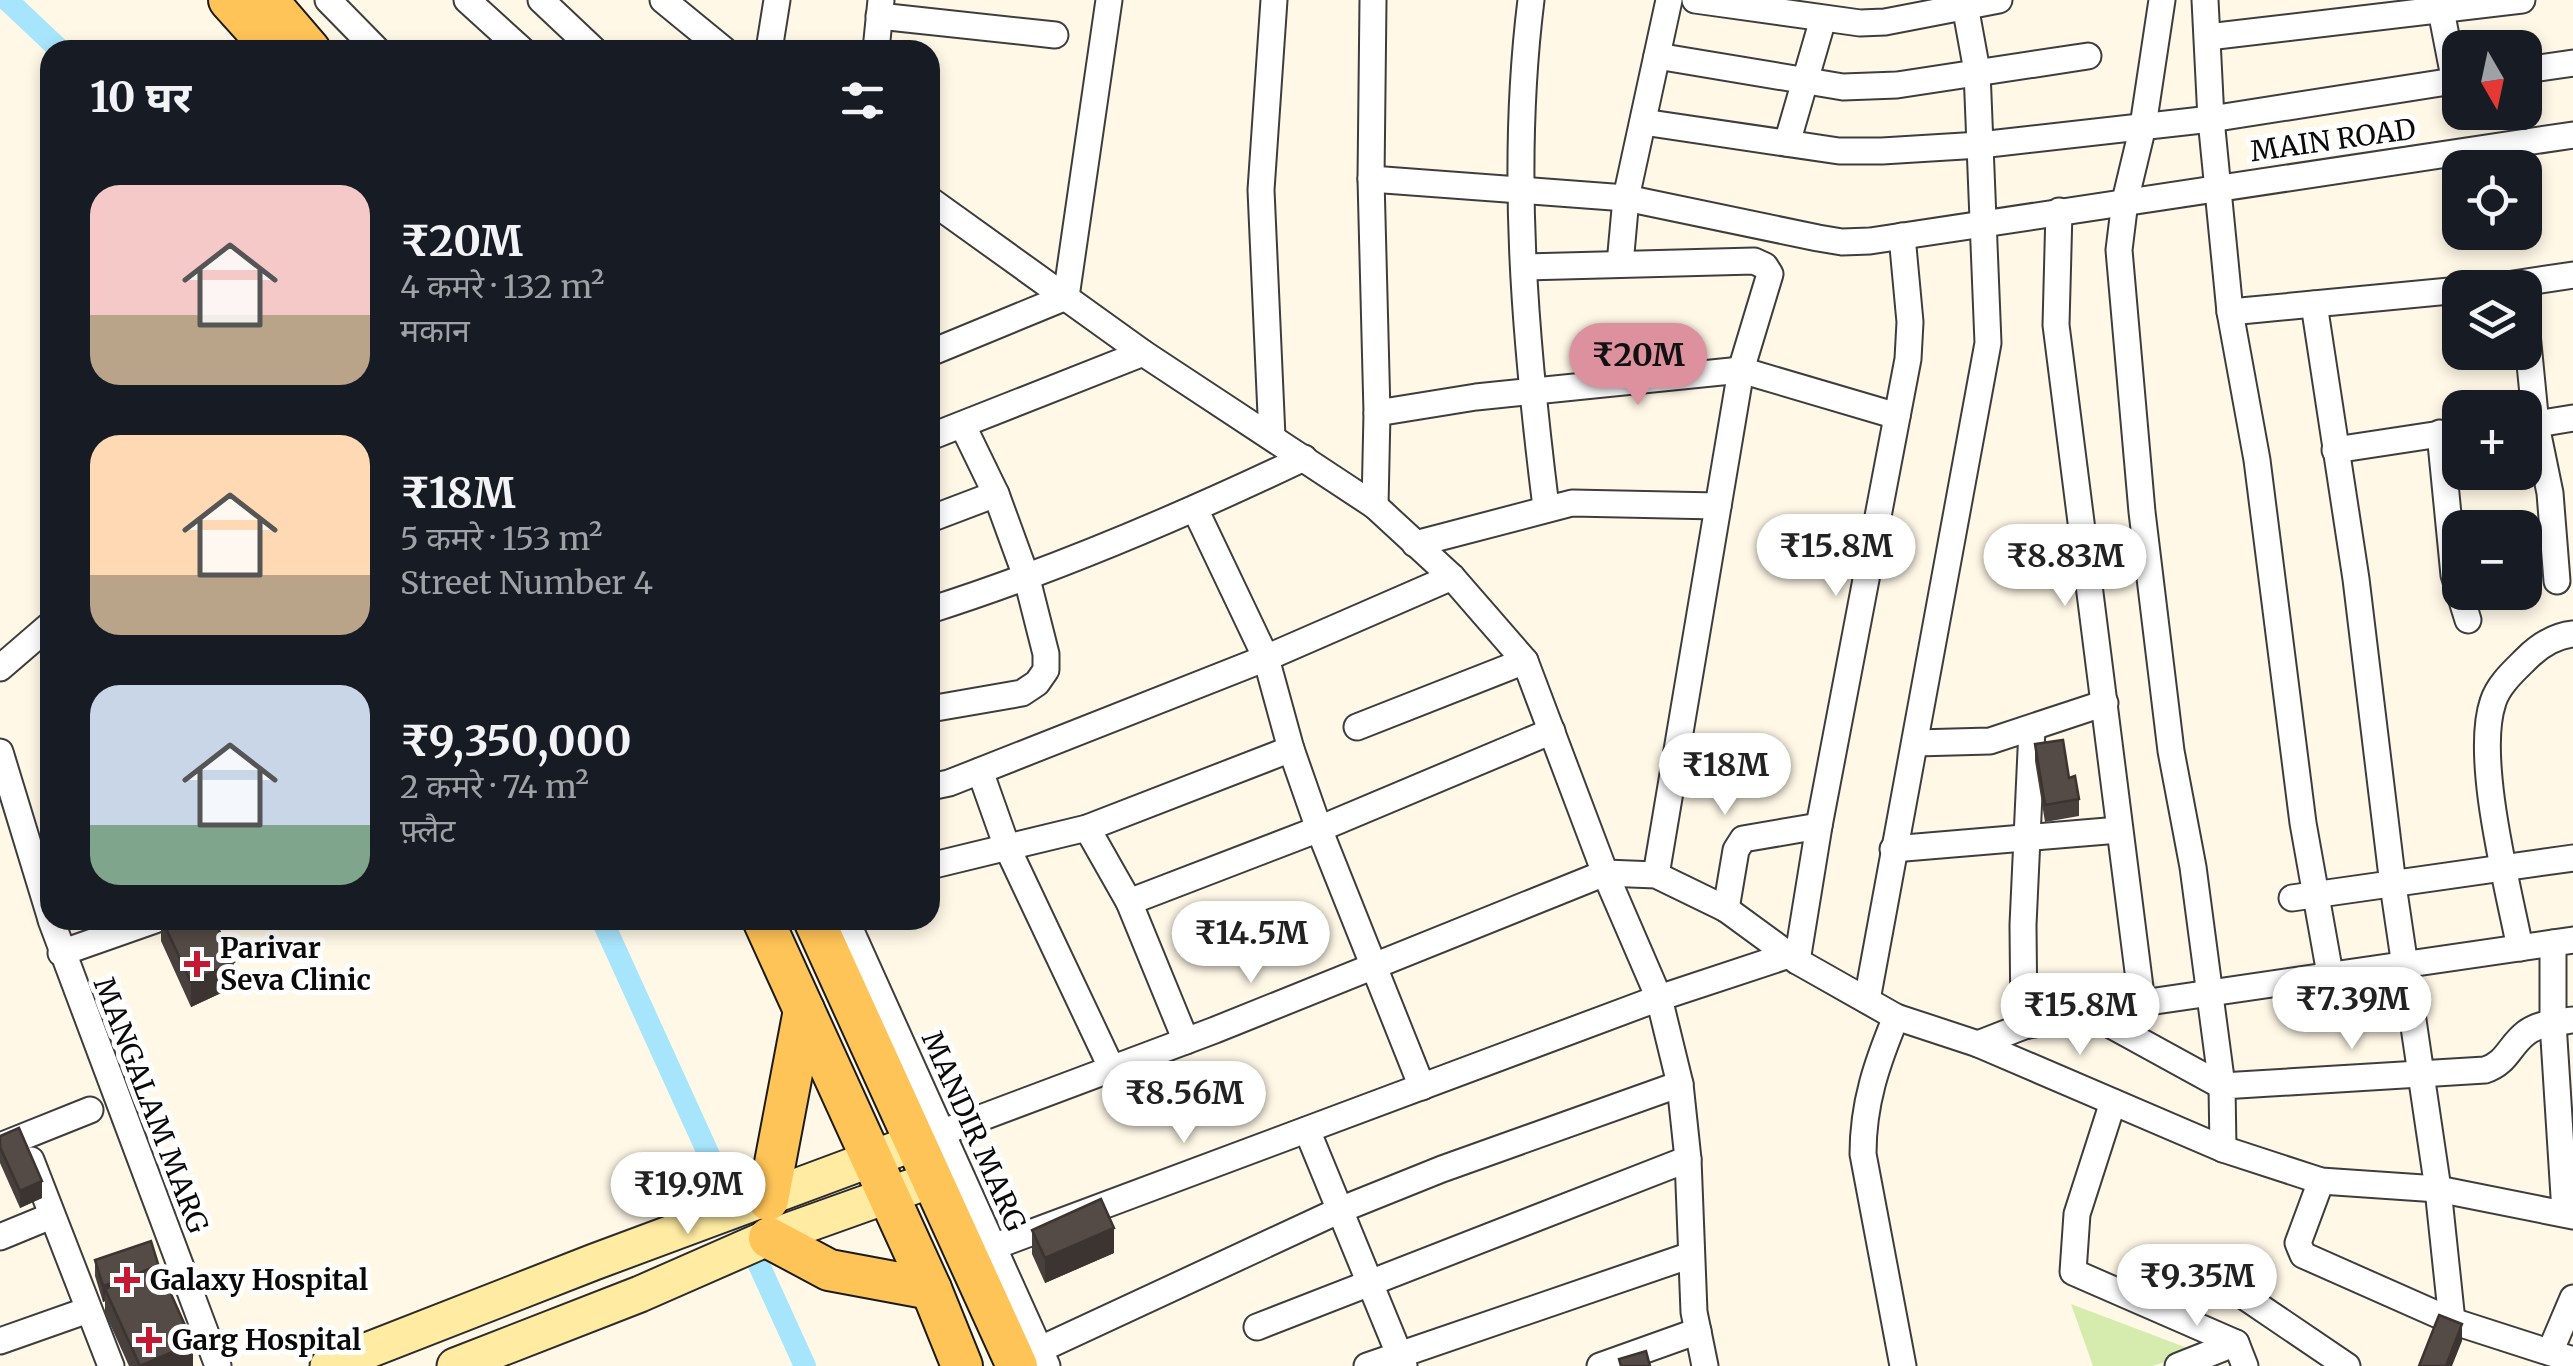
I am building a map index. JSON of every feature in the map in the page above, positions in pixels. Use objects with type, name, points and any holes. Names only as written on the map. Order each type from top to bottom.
[{"type":"main road","points":[[229,0],[265,40]]},
{"type":"main road","points":[[267,0],[301,40]]},
{"type":"main road","points":[[768,930],[962,1366]]},
{"type":"main road","points":[[819,930],[928,1138],[931,1180],[979,1252],[1030,1360]]},
{"type":"main road","points":[[767,1226],[804,1010]]},
{"type":"main road","points":[[456,1366],[640,1294],[767,1226],[872,1160],[928,1138]]},
{"type":"main road","points":[[328,1366],[594,1262],[767,1226],[889,1196],[931,1180]]},
{"type":"main road","points":[[767,1226],[828,1270],[931,1290]]},
{"type":"street","points":[[328,0],[367,40]]},
{"type":"street","points":[[467,0],[511,40]]},
{"type":"street","points":[[541,0],[583,40]]},
{"type":"street","points":[[664,0],[702,40]]},
{"type":"street","points":[[771,40],[777,0]]},
{"type":"street","points":[[1066,297],[1109,0]]},
{"type":"street","points":[[1272,437],[1261,190],[1274,0]]},
{"type":"street","points":[[1373,0],[1370,180],[1377,413],[1375,506]]},
{"type":"street","points":[[1531,0],[1522,75],[1521,190],[1532,392],[1546,508]]},
{"type":"street","points":[[1620,264],[1626,198],[1669,0]]},
{"type":"street","points":[[1695,0],[1823,19],[1884,22],[1964,3],[1999,0]]},
{"type":"street","points":[[2162,0],[2142,126],[2124,201],[2120,250],[2142,512],[2171,751],[2211,994],[2222,1086],[2223,1149]]},
{"type":"street","points":[[2205,0],[2211,119],[2230,312],[2260,479],[2303,897],[2330,974]]},
{"type":"street","points":[[2208,37],[2440,6],[2522,0]]},
{"type":"street","points":[[1867,1000],[1986,362],[1989,300],[1978,71],[1964,3]]},
{"type":"street","points":[[877,40],[880,8],[1055,35]]},
{"type":"street","points":[[1786,143],[1823,19]]},
{"type":"street","points":[[1657,56],[1843,88],[2088,56]]},
{"type":"street","points":[[2542,68],[2573,63]]},
{"type":"street","points":[[1643,122],[1858,151],[1980,145],[2211,119],[2442,82]]},
{"type":"street","points":[[2464,130],[2468,150]]},
{"type":"street","name":"MAIN ROAD","points":[[2468,150],[2573,135]]},
{"type":"street","name":"MAIN ROAD","points":[[1370,180],[1626,198],[1842,242],[1986,224],[2442,154]]},
{"type":"street","points":[[940,207],[1142,353],[1375,506],[1452,577],[1525,661],[1605,873],[1659,998],[1680,1084],[1688,1159],[1691,1255],[1704,1366]]},
{"type":"street","points":[[2059,211],[2056,325],[2142,1003]]},
{"type":"street","points":[[1793,958],[1908,359],[1910,322],[1902,236]]},
{"type":"street","points":[[1525,267],[1754,261],[1765,266],[1770,280],[1741,370],[1656,876]]},
{"type":"street","points":[[2542,281],[2573,275]]},
{"type":"street","points":[[2230,312],[2442,292]]},
{"type":"street","points":[[940,343],[1066,297]]},
{"type":"street","points":[[2314,304],[2356,580],[2452,1321]]},
{"type":"street","points":[[940,434],[1142,353]]},
{"type":"street","points":[[1377,413],[1741,370],[1897,416]]},
{"type":"street","points":[[2542,423],[2573,418]]},
{"type":"street","points":[[940,707],[1022,693],[1038,683],[1046,670],[1046,654],[1027,579],[996,494],[963,426]]},
{"type":"street","points":[[2335,450],[2442,433]]},
{"type":"street","points":[[2542,450],[2562,492],[2557,581]]},
{"type":"street","points":[[940,607],[1027,579],[1195,510],[1304,458]]},
{"type":"street","points":[[2452,490],[2454,575],[2468,620]]},
{"type":"street","points":[[940,515],[996,494]]},
{"type":"street","points":[[1415,544],[1546,508],[1596,502],[1718,506]]},
{"type":"street","points":[[1195,510],[1266,658],[1319,828],[1422,1087]]},
{"type":"street","points":[[940,784],[1266,658],[1452,577]]},
{"type":"street","points":[[0,668],[40,634]]},
{"type":"street","points":[[2520,948],[2487,761],[2487,727],[2494,698],[2509,676],[2536,650],[2573,634]]},
{"type":"street","points":[[1357,727],[1525,661]]},
{"type":"street","points":[[1916,743],[1990,741],[2106,703]]},
{"type":"street","points":[[2024,1026],[2022,926],[2032,729]]},
{"type":"street","points":[[1129,902],[1552,731]]},
{"type":"street","points":[[940,864],[1087,828],[1292,749]]},
{"type":"street","name":"MANGALAM MARG","points":[[0,752],[40,885]]},
{"type":"street","points":[[980,771],[1006,848],[1112,1069]]},
{"type":"street","points":[[1726,909],[1736,850],[1743,839],[1819,826]]},
{"type":"street","points":[[1087,828],[1129,902],[1186,1041]]},
{"type":"street","points":[[1894,849],[2119,830]]},
{"type":"street","points":[[2303,897],[2573,858]]},
{"type":"street","points":[[928,1138],[1186,1041],[1605,873],[1656,876],[1726,909],[1793,958],[1896,1017],[1978,1044],[2223,1149],[2322,1181],[2438,1190],[2569,1214],[2563,942],[2142,1003],[2024,1026],[1978,1044]]},
{"type":"street","name":"MANGALAM MARG","points":[[54,930],[218,1366]]},
{"type":"street","points":[[61,953],[127,930]]},
{"type":"street","name":"MANDIR MARG","points":[[850,930],[928,1138],[979,1252]]},
{"type":"street","points":[[979,1252],[1659,998],[1793,958]]},
{"type":"street","points":[[2089,1013],[2222,1086],[2421,1076],[2495,1066],[2505,1060],[2527,1032],[2563,1022]]},
{"type":"street","points":[[1896,1017],[1872,1077],[1863,1119],[1863,1154],[1903,1366]]},
{"type":"street","points":[[1030,1360],[1340,1210],[1442,1169],[1680,1084]]},
{"type":"street","points":[[2113,1102],[2077,1214],[2072,1272],[2240,1354]]},
{"type":"street","points":[[90,1110],[11,1141],[51,1216],[111,1366]]},
{"type":"street","points":[[1308,1130],[1402,1360]]},
{"type":"street","points":[[1257,1327],[1688,1159]]},
{"type":"street","points":[[2322,1181],[2298,1242],[2303,1255],[2542,1356],[2573,1298]]},
{"type":"street","points":[[0,1237],[51,1216]]},
{"type":"street","points":[[1367,1366],[1402,1360],[1691,1255]]},
{"type":"street","points":[[2223,1282],[2346,1366]]},
{"type":"street","points":[[0,1341],[88,1310]]},
{"type":"street","points":[[1600,1366],[1698,1331]]},
{"type":"street","points":[[2178,1366],[2240,1354]]},
{"type":"green space","points":[[2071,1304],[2198,1352],[2152,1366],[2093,1366]]},
{"type":"building","points":[[2063,740],[2069,778],[2075,776],[2079,799],[2045,805],[2035,744]]},
{"type":"building","points":[[167,930],[219,930],[234,962],[191,982]]},
{"type":"building","points":[[19,1128],[42,1181],[20,1191],[0,1147],[0,1136]]},
{"type":"building","points":[[1101,1199],[1114,1228],[1045,1258],[1032,1230]]},
{"type":"building","points":[[151,1241],[159,1267],[103,1286],[95,1260]]},
{"type":"building","name":"Garg Hospital","points":[[158,1265],[193,1343],[140,1366],[105,1289]]},
{"type":"building","points":[[2439,1315],[2462,1324],[2446,1366],[2419,1366]]},
{"type":"building","points":[[1646,1351],[1650,1366],[1621,1366],[1619,1359]]},
{"type":"waterway","points":[[7,0],[49,40]]},
{"type":"waterway","points":[[607,930],[805,1366]]},
{"type":"place","name":"Parivar Seva Clinic","points":[[197,964]]},
{"type":"place","name":"Galaxy Hospital","points":[[127,1280]]},
{"type":"place","name":"Garg Hospital","points":[[149,1340]]}]
